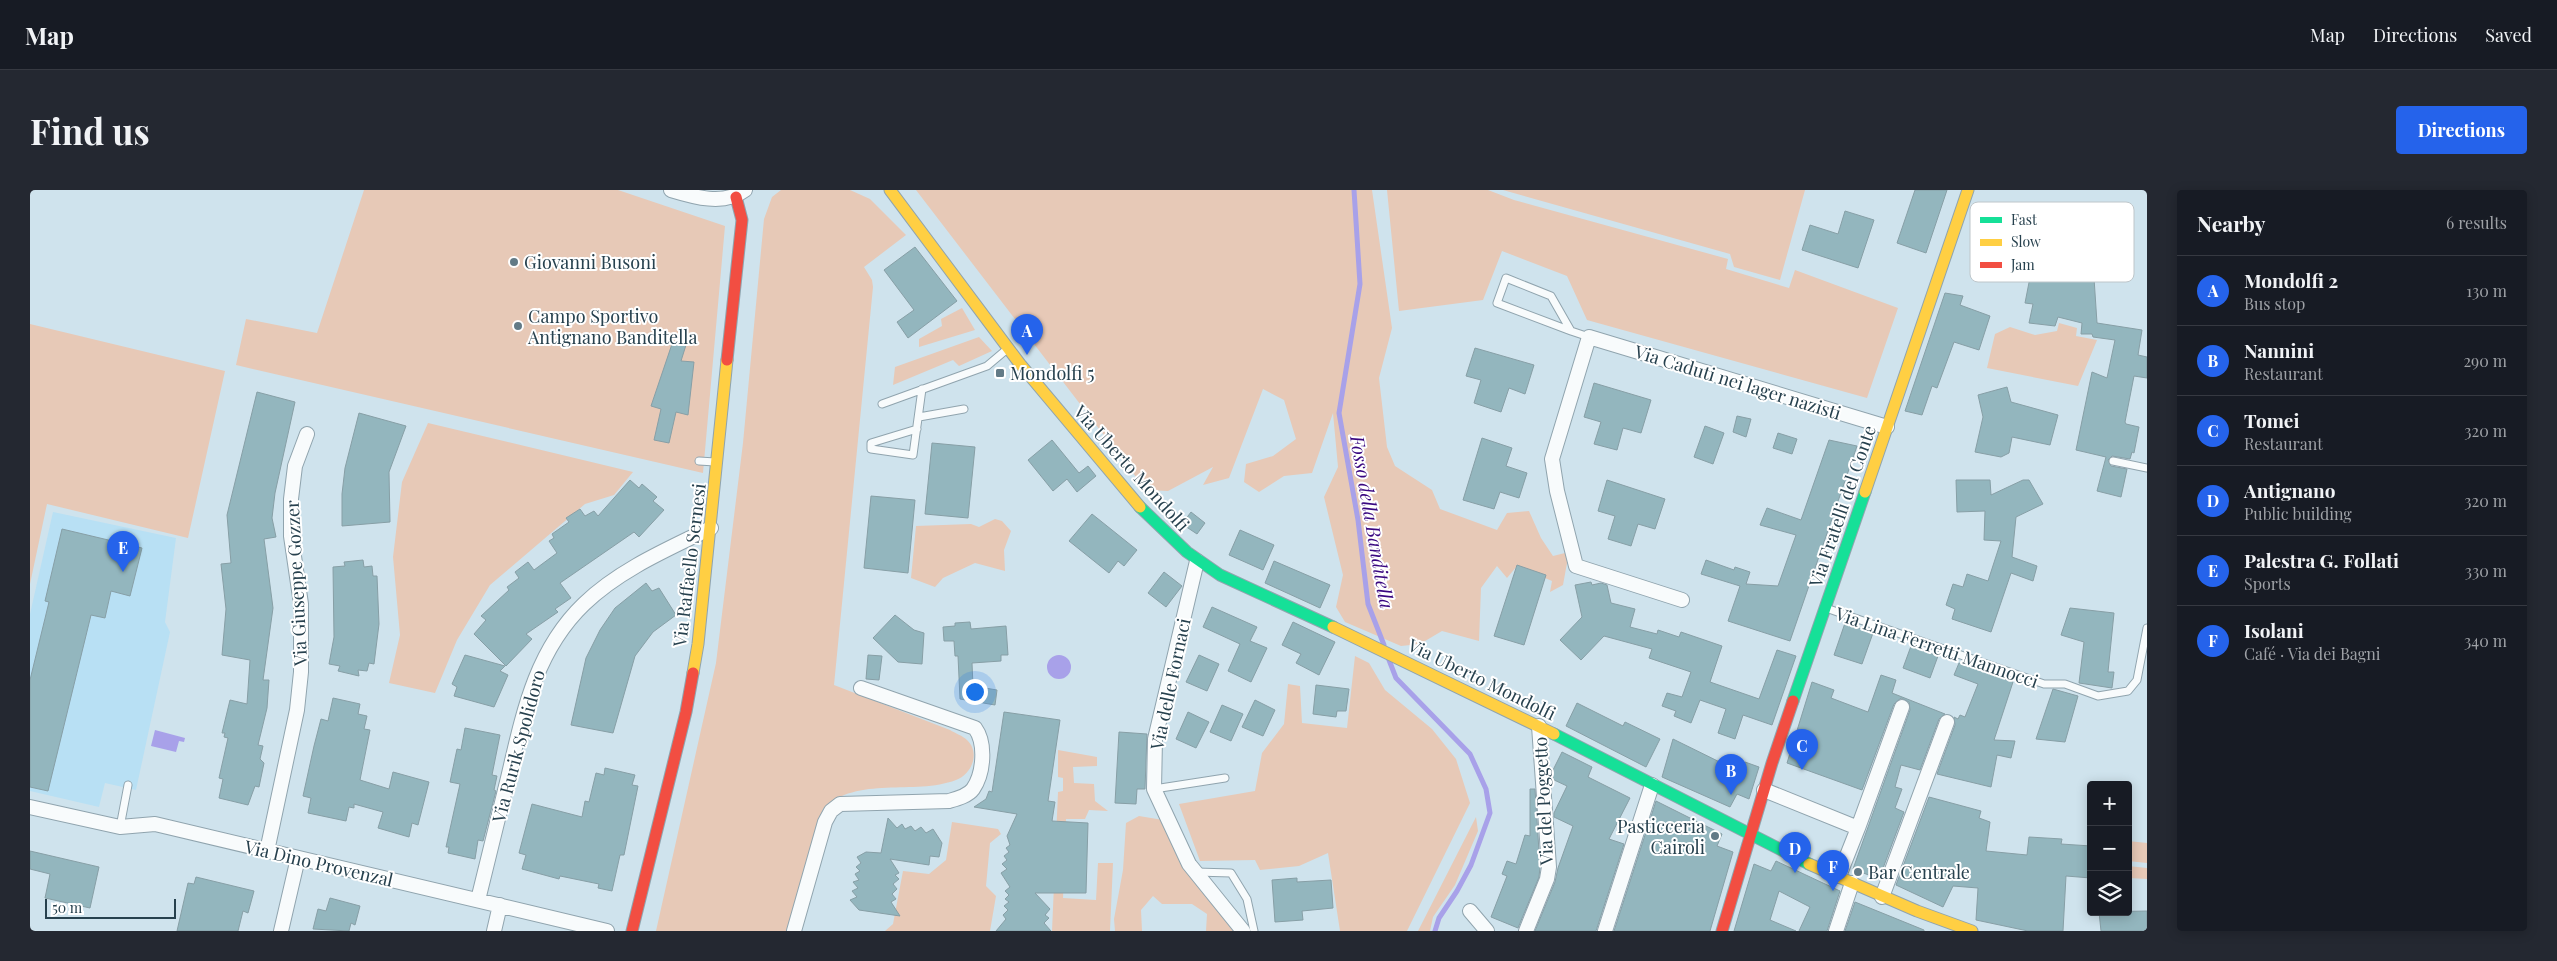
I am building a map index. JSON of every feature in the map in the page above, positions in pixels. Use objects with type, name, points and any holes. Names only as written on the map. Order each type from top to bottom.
[{"type":"street","points":[[671,190],[706,198],[741,193]]},
{"type":"street","points":[[877,190],[902,207]]},
{"type":"street","name":"Via Uberto Mondolfi","points":[[890,190],[1007,349],[1156,525],[1197,561],[1220,575],[1534,724],[1652,785],[1852,883],[1882,897],[1972,931]]},
{"type":"street","name":"Via Fratelli del Conte","points":[[1722,931],[1764,790],[1968,190]]},
{"type":"street","name":"Via Raffaello Sernesi","points":[[632,931],[692,680],[718,462],[742,220],[741,193]]},
{"type":"street","points":[[1590,337],[1552,459],[1555,484],[1576,566],[1682,600]]},
{"type":"street","name":"Via Caduti nei lager nazisti","points":[[1590,337],[1887,427]]},
{"type":"street","name":"Via Giuseppe Gozzer","points":[[267,850],[297,710],[301,672],[301,604],[291,536],[290,499],[295,466],[308,434]]},
{"type":"street","name":"Via Rurik Spolidoro","points":[[478,900],[523,713],[548,648],[576,612],[612,581],[711,528]]},
{"type":"street","name":"Via delle Fornaci","points":[[1197,561],[1155,739],[1154,788],[1189,864],[1243,931]]},
{"type":"street","points":[[794,931],[825,822],[831,811],[840,804],[948,801],[963,797],[973,789],[980,768],[983,745],[975,728],[861,688]]},
{"type":"street","points":[[1839,876],[1902,708]]},
{"type":"street","points":[[1882,897],[1947,722]]},
{"type":"street","name":"Via del Poggetto","points":[[1526,931],[1547,878],[1549,867],[1534,724]]},
{"type":"street","points":[[1605,931],[1652,785]]},
{"type":"street","points":[[1764,790],[1858,828]]},
{"type":"street","name":"Via Dino Provenzal","points":[[30,807],[120,828],[155,824],[607,931]]},
{"type":"street","points":[[281,931],[298,858]]},
{"type":"street","points":[[1836,931],[1852,883]]},
{"type":"street","points":[[494,931],[500,905]]},
{"type":"street","points":[[1470,911],[1486,931]]},
{"type":"lane","name":"Via Caduti nei lager nazisti","points":[[1572,331],[1551,296],[1506,278],[1497,303],[1572,331],[1590,337]]},
{"type":"lane","points":[[882,404],[987,366],[1007,349]]},
{"type":"lane","points":[[917,429],[871,443],[870,449],[913,455],[919,417],[922,389]]},
{"type":"lane","points":[[919,417],[964,409]]},
{"type":"lane","points":[[699,461],[718,462]]},
{"type":"lane","points":[[2113,461],[2147,468]]},
{"type":"lane","name":"Via Lina Ferretti Mannocci","points":[[1826,608],[2044,684],[2066,684],[2098,696],[2128,692],[2137,680],[2147,628]]},
{"type":"lane","points":[[1154,788],[1225,778]]},
{"type":"lane","points":[[120,828],[128,785]]},
{"type":"lane","points":[[1196,872],[1231,873],[1247,899],[1254,931]]},
{"type":"shaded area","name":"Campo Sportivo Antignano Banditella","points":[[364,190],[618,190],[725,226],[703,473],[236,365],[246,319],[317,333]]},
{"type":"shaded area","points":[[781,190],[850,190],[870,199],[906,235],[864,267],[872,280],[873,287],[834,685],[950,730],[967,740],[971,745],[974,757],[970,769],[956,780],[940,784],[852,792],[837,799],[823,809],[788,931],[656,931],[716,663],[743,443],[764,219],[772,197]]},
{"type":"shaded area","points":[[916,190],[1372,190],[1392,328],[1379,378],[1387,447],[1395,466],[1432,490],[1440,509],[1497,530],[1507,513],[1529,511],[1541,538],[1553,556],[1569,552],[1563,585],[1550,592],[1552,581],[1517,566],[1507,578],[1497,566],[1481,588],[1479,641],[1442,631],[1420,644],[1401,646],[1345,622],[1336,607],[1343,575],[1324,497],[1338,467],[1333,413],[1312,473],[1284,476],[1259,492],[1244,482],[1246,464],[1273,456],[1296,439],[1284,400],[1263,389],[1229,478],[1203,485],[1213,467],[1168,491],[1146,490]]},
{"type":"shaded area","points":[[1387,190],[1488,190],[1514,200],[1728,259],[1726,269],[1789,288],[1795,270],[1898,308],[1867,398],[1587,320],[1567,276],[1502,251],[1483,300],[1399,311]]},
{"type":"shaded area","points":[[1503,190],[1805,190],[1780,280],[1734,267],[1730,254]]},
{"type":"shaded area","points":[[962,308],[975,330],[919,347],[919,339],[942,326],[941,319]]},
{"type":"shaded area","points":[[2059,323],[2077,328],[2076,336],[2097,340],[2078,386],[1987,368],[1995,334],[2010,327],[2035,335],[2057,331]]},
{"type":"shaded area","points":[[30,324],[225,371],[188,538],[47,504],[30,584]]},
{"type":"shaded area","points":[[979,337],[992,351],[959,366],[953,360],[893,385],[895,367]]},
{"type":"shaded area","points":[[428,423],[633,472],[614,495],[585,504],[490,585],[457,640],[435,693],[389,683],[400,635],[393,557],[402,482]]},
{"type":"shaded area","points":[[53,512],[176,538],[165,622],[170,632],[136,790],[105,783],[99,807],[30,791],[30,614]]},
{"type":"shaded area","points":[[995,519],[1002,521],[1011,531],[1004,550],[1005,571],[975,563],[943,578],[935,587],[911,578],[916,526],[971,524],[979,527]]},
{"type":"shaded area","points":[[1059,655],[1068,658],[1071,667],[1068,676],[1059,679],[1050,676],[1047,667],[1050,658]]},
{"type":"shaded area","points":[[1355,656],[1369,663],[1385,690],[1432,729],[1456,759],[1470,803],[1407,931],[1340,931],[1328,853],[1299,866],[1260,870],[1255,860],[1200,861],[1179,804],[1255,791],[1262,753],[1284,724],[1288,684],[1300,686],[1302,723],[1347,728]]},
{"type":"shaded area","points":[[155,730],[185,738],[184,742],[179,741],[176,752],[151,746]]},
{"type":"shaded area","points":[[1058,750],[1097,757],[1097,766],[1073,767],[1074,783],[1094,784],[1095,801],[1108,811],[1089,810],[1085,819],[1066,819],[1063,898],[1096,900],[1098,863],[1113,863],[1110,931],[1052,931],[1058,792],[1063,791],[1063,778],[1058,777]]},
{"type":"shaded area","points":[[1139,816],[1163,820],[1206,894],[1233,931],[1206,931],[1207,914],[1192,904],[1162,904],[1153,896],[1141,910],[1142,931],[1115,931],[1114,919],[1123,870],[1126,823]]},
{"type":"shaded area","points":[[1476,817],[1478,831],[1455,885],[1433,917],[1430,931],[1418,931]]},
{"type":"shaded area","points":[[952,822],[998,829],[1001,834],[990,843],[986,886],[996,896],[990,931],[885,931],[893,924],[903,871],[929,874],[946,860]]},
{"type":"shaded area","points":[[2132,841],[2147,843],[2147,863],[2132,861]]},
{"type":"shaded area","points":[[2132,866],[2147,868],[2147,879],[2132,878]]},
{"type":"building","points":[[1915,190],[1947,190],[1926,253],[1897,243]]},
{"type":"building","points":[[1845,211],[1874,220],[1858,268],[1802,250],[1810,225],[1838,234]]},
{"type":"building","points":[[915,247],[957,301],[908,338],[897,322],[914,310],[884,270]]},
{"type":"building","points":[[2029,282],[2094,282],[2097,323],[2142,330],[2138,355],[2147,357],[2147,378],[2134,376],[2125,422],[2126,424],[2139,427],[2134,453],[2132,452],[2130,459],[2112,456],[2108,460],[2111,466],[2127,469],[2121,497],[2097,491],[2106,457],[2076,450],[2092,372],[2107,378],[2115,340],[2093,337],[2092,334],[2081,334],[2082,323],[2058,317],[2055,326],[2029,323],[2033,304],[2025,303]]},
{"type":"building","points":[[1945,293],[1963,296],[1960,305],[1990,316],[1979,350],[1954,342],[1937,388],[1932,386],[1922,415],[1905,411]]},
{"type":"building","points":[[673,341],[686,345],[681,361],[694,362],[688,415],[676,412],[669,443],[654,440],[661,409],[651,406]]},
{"type":"building","points":[[1475,348],[1534,365],[1525,394],[1509,388],[1501,412],[1474,403],[1481,380],[1466,376]]},
{"type":"building","points":[[1594,383],[1651,400],[1641,433],[1623,428],[1617,450],[1594,444],[1601,422],[1584,417]]},
{"type":"building","points":[[2007,387],[2011,402],[2058,415],[2050,445],[2012,437],[2009,453],[2001,457],[1975,452],[1983,417],[1978,395]]},
{"type":"building","points":[[257,392],[295,402],[275,493],[272,518],[276,537],[264,539],[273,608],[263,680],[269,680],[267,708],[258,745],[263,746],[260,759],[264,763],[259,787],[255,786],[248,805],[219,798],[223,779],[219,778],[228,738],[224,737],[225,733],[222,733],[230,700],[247,704],[250,660],[222,655],[226,609],[221,564],[231,563],[227,515]]},
{"type":"building","points":[[359,413],[406,426],[389,472],[390,522],[342,526],[342,494],[345,468]]},
{"type":"building","points":[[1737,416],[1751,419],[1746,437],[1733,432]]},
{"type":"building","points":[[1705,426],[1724,433],[1713,464],[1694,457]]},
{"type":"building","points":[[1778,433],[1797,439],[1792,454],[1773,448]]},
{"type":"building","points":[[1482,438],[1512,448],[1506,466],[1527,473],[1519,498],[1500,492],[1494,509],[1463,500]]},
{"type":"building","points":[[1052,440],[1079,473],[1088,466],[1096,476],[1077,492],[1067,479],[1053,491],[1028,460]]},
{"type":"building","points":[[1829,440],[1857,446],[1790,641],[1728,621],[1740,586],[1701,574],[1706,560],[1734,570],[1735,567],[1750,572],[1746,584],[1778,586],[1796,535],[1760,525],[1767,508],[1801,520]]},
{"type":"building","points":[[932,443],[975,447],[968,518],[925,514]]},
{"type":"building","points":[[630,480],[639,488],[642,484],[657,497],[653,501],[664,510],[639,537],[634,532],[560,583],[571,598],[555,609],[558,612],[526,634],[532,639],[506,666],[474,634],[486,620],[481,616],[509,590],[507,587],[519,578],[515,572],[528,562],[534,570],[557,553],[549,541],[554,538],[552,534],[569,522],[566,518],[580,509],[585,516],[594,511],[598,516]]},
{"type":"building","points":[[1607,480],[1665,499],[1655,529],[1638,524],[1631,546],[1608,539],[1615,516],[1598,511]]},
{"type":"building","points":[[1956,480],[1990,480],[1991,495],[2023,480],[2029,480],[2043,504],[2016,517],[2012,557],[2037,566],[2033,581],[2011,573],[1991,632],[1952,619],[1955,609],[1946,605],[1953,584],[1963,587],[1967,574],[1988,581],[2001,541],[1984,540],[1985,511],[1957,512]]},
{"type":"building","points":[[871,496],[915,500],[908,573],[864,568]]},
{"type":"building","points":[[1191,512],[1205,523],[1197,534],[1182,524]]},
{"type":"building","points":[[1092,514],[1137,550],[1124,566],[1118,561],[1109,573],[1069,541]]},
{"type":"building","points":[[62,529],[142,548],[130,596],[111,591],[105,618],[91,615],[48,791],[30,787],[30,680],[49,602],[45,601]]},
{"type":"building","points":[[1240,530],[1274,545],[1263,570],[1229,555]]},
{"type":"building","points":[[363,560],[364,567],[372,566],[373,576],[377,576],[379,624],[374,664],[369,663],[367,671],[358,670],[359,676],[338,671],[340,666],[329,664],[334,637],[333,567],[345,566],[344,562]]},
{"type":"building","points":[[1274,561],[1330,585],[1320,608],[1265,583]]},
{"type":"building","points":[[1517,565],[1546,575],[1524,645],[1494,636]]},
{"type":"building","points":[[1164,572],[1182,586],[1166,607],[1148,593]]},
{"type":"building","points":[[1591,582],[1592,585],[1601,583],[1607,585],[1611,603],[1635,609],[1630,627],[1657,634],[1658,630],[1679,637],[1681,632],[1722,646],[1710,682],[1759,699],[1777,650],[1796,656],[1772,725],[1743,715],[1735,739],[1718,733],[1726,709],[1700,700],[1691,723],[1674,716],[1676,711],[1662,706],[1667,693],[1682,697],[1691,672],[1649,658],[1652,649],[1604,636],[1581,660],[1560,640],[1582,617],[1575,585]]},
{"type":"building","points":[[646,583],[652,591],[659,588],[676,615],[653,632],[635,656],[613,733],[571,725],[586,658],[600,630],[615,608]]},
{"type":"building","points":[[1212,607],[1257,627],[1250,641],[1267,648],[1251,682],[1228,671],[1240,644],[1203,627]]},
{"type":"building","points":[[2070,608],[2114,613],[2108,672],[2114,672],[2112,688],[2079,683],[2084,642],[2061,635]]},
{"type":"building","points":[[895,615],[914,630],[924,633],[922,664],[898,662],[873,638]]},
{"type":"building","points":[[970,622],[971,629],[1006,626],[1008,655],[1001,655],[1001,661],[972,663],[973,686],[997,690],[995,705],[960,699],[958,656],[955,656],[954,641],[944,641],[943,627],[955,626],[955,623]]},
{"type":"building","points":[[1293,622],[1335,642],[1319,675],[1296,663],[1301,654],[1282,645]]},
{"type":"building","points":[[1845,623],[1873,633],[1862,664],[1834,655]]},
{"type":"building","points":[[1911,646],[1938,656],[1930,678],[1903,668]]},
{"type":"building","points":[[465,655],[505,666],[500,671],[508,675],[494,707],[454,696],[457,687],[452,684]]},
{"type":"building","points":[[868,655],[882,656],[879,680],[866,679]]},
{"type":"building","points":[[1199,655],[1219,664],[1207,691],[1186,682]]},
{"type":"building","points":[[1959,663],[2013,682],[1994,740],[2015,741],[2011,758],[1997,755],[1991,787],[1937,774],[1955,725],[1954,717],[1958,719],[1960,715],[1965,717],[1978,684],[1954,675]]},
{"type":"building","points":[[1881,675],[1896,680],[1892,693],[1945,714],[1939,719],[1920,770],[1901,765],[1895,787],[1902,789],[1895,808],[1904,812],[1879,879],[1853,869],[1910,710],[1909,702],[1901,698],[1894,704],[1862,790],[1787,763],[1812,682],[1834,690],[1831,698],[1868,712]]},
{"type":"building","points":[[1316,685],[1349,689],[1346,711],[1337,711],[1336,717],[1313,714]]},
{"type":"building","points":[[2053,689],[2078,696],[2065,742],[2036,739]]},
{"type":"building","points":[[333,698],[360,704],[358,714],[367,716],[364,729],[370,730],[360,780],[389,789],[393,772],[429,782],[418,825],[412,823],[409,837],[378,828],[383,812],[354,804],[354,808],[349,807],[346,821],[308,813],[311,798],[303,796],[321,719],[328,721]]},
{"type":"building","points":[[1255,700],[1275,710],[1263,736],[1242,727]]},
{"type":"building","points":[[1577,703],[1623,726],[1625,722],[1660,739],[1646,767],[1566,726]]},
{"type":"building","points":[[1222,705],[1243,714],[1231,741],[1210,732]]},
{"type":"building","points":[[1004,712],[1060,720],[1048,801],[1055,802],[1052,821],[1088,823],[1086,893],[1035,893],[1050,909],[1045,915],[1049,918],[1044,923],[1051,931],[996,931],[1006,919],[1003,915],[1008,910],[1004,906],[1009,902],[1005,899],[1009,895],[1005,891],[1010,887],[1001,873],[1007,869],[1002,864],[1007,860],[1004,856],[1009,852],[1006,848],[1010,845],[1007,836],[1017,814],[974,807],[986,799],[989,791],[992,792]]},
{"type":"building","points":[[1188,712],[1209,722],[1196,748],[1176,739]]},
{"type":"building","points":[[465,728],[500,735],[492,775],[497,776],[494,790],[496,791],[483,841],[478,840],[475,859],[448,853],[449,847],[446,847],[460,784],[450,782],[457,749],[461,750]]},
{"type":"building","points":[[1119,732],[1147,734],[1145,789],[1137,789],[1136,804],[1115,803]]},
{"type":"building","points":[[1673,739],[1740,772],[1745,762],[1759,767],[1749,799],[1737,794],[1730,807],[1662,777]]},
{"type":"building","points":[[1562,752],[1592,767],[1588,777],[1630,798],[1609,839],[1624,844],[1596,931],[1535,931],[1555,882],[1573,826],[1554,817],[1554,813],[1567,786],[1552,779],[1551,774]]},
{"type":"building","points":[[605,768],[635,775],[632,785],[638,786],[624,855],[620,855],[612,891],[598,888],[599,884],[560,876],[559,879],[522,869],[526,855],[519,853],[532,804],[582,817],[585,801],[589,802],[596,773],[604,775]]},
{"type":"building","points":[[1530,789],[1535,789],[1540,867],[1539,877],[1518,928],[1491,917],[1507,876],[1502,874],[1507,861],[1516,864],[1525,835],[1530,836]]},
{"type":"building","points":[[1929,797],[1981,811],[1979,818],[1990,822],[1986,851],[2027,855],[2029,837],[2062,839],[2061,844],[2087,846],[2087,878],[2066,876],[2063,931],[2028,931],[1976,920],[1978,888],[1953,886],[1943,907],[1896,885]]},
{"type":"building","points":[[1656,801],[1722,834],[1717,846],[1733,852],[1710,931],[1614,931]]},
{"type":"building","points":[[888,818],[897,828],[902,824],[905,829],[911,826],[915,831],[921,827],[926,833],[933,829],[942,843],[939,857],[930,856],[929,865],[890,859],[899,873],[895,875],[899,879],[893,884],[897,889],[892,894],[896,899],[891,902],[900,916],[859,910],[850,900],[857,897],[852,891],[858,888],[853,882],[859,880],[855,874],[860,871],[856,867],[861,863],[857,857],[866,852],[881,853]]},
{"type":"building","points":[[30,851],[99,867],[90,908],[45,898],[50,874],[30,869]]},
{"type":"building","points":[[1776,861],[1840,891],[1827,931],[1799,931],[1810,907],[1779,891],[1770,920],[1796,931],[1734,931],[1754,864],[1771,871]]},
{"type":"building","points":[[196,877],[254,891],[248,913],[243,911],[238,931],[177,931],[188,883],[194,884]]},
{"type":"building","points":[[1297,878],[1297,882],[1331,880],[1333,908],[1302,911],[1303,920],[1275,922],[1272,880]]},
{"type":"building","points":[[330,898],[360,906],[355,925],[351,923],[349,931],[313,929],[318,909],[326,911]]},
{"type":"building","points":[[1855,902],[1924,930],[1924,931],[1845,931]]},
{"type":"building","points":[[2132,911],[2147,911],[2147,931],[2101,931],[2099,916],[2132,916]]},
{"type":"waterway","name":"Fosso della Banditella","points":[[1354,190],[1360,284],[1339,413],[1358,520],[1368,604],[1384,645]]},
{"type":"waterway","name":"Fosso della Banditella","points":[[1389,660],[1396,678],[1470,754],[1486,789],[1490,813],[1471,865],[1439,918],[1435,931]]},
{"type":"traffic: fast","points":[[1793,701],[1865,492]]},
{"type":"traffic: fast","points":[[1140,507],[1187,552],[1220,575],[1333,627]]},
{"type":"traffic: fast","points":[[1554,734],[1809,864]]},
{"type":"traffic: slow","points":[[890,190],[1020,364],[1140,507]]},
{"type":"traffic: slow","points":[[1865,492],[1968,190]]},
{"type":"traffic: slow","points":[[693,673],[698,644],[727,360]]},
{"type":"traffic: slow","points":[[1333,627],[1554,734]]},
{"type":"traffic: slow","points":[[1809,864],[1917,911],[1972,931]]},
{"type":"traffic: jam","points":[[727,360],[742,220],[736,197]]},
{"type":"traffic: jam","points":[[632,931],[686,712],[693,673]]},
{"type":"traffic: jam","points":[[1722,931],[1772,763],[1793,701]]},
{"type":"place","name":"Giovanni Busoni","points":[[514,262]]},
{"type":"place","name":"Campo Sportivo Antignano Banditella","points":[[518,326]]},
{"type":"place","name":"Mondolfi 2","points":[[1027,355]]},
{"type":"place","name":"Mondolfi 5","points":[[1000,373]]},
{"type":"place","name":"Palestra G. Follati","points":[[123,572]]},
{"type":"place","name":"Tomei","points":[[1802,770]]},
{"type":"place","name":"Nannini","points":[[1731,795]]},
{"type":"place","name":"Pasticceria Cairoli","points":[[1715,836]]},
{"type":"place","name":"Bar Centrale","points":[[1858,872]]},
{"type":"place","name":"Antignano","points":[[1795,873]]},
{"type":"place","name":"Isolani","points":[[1833,891]]}]
